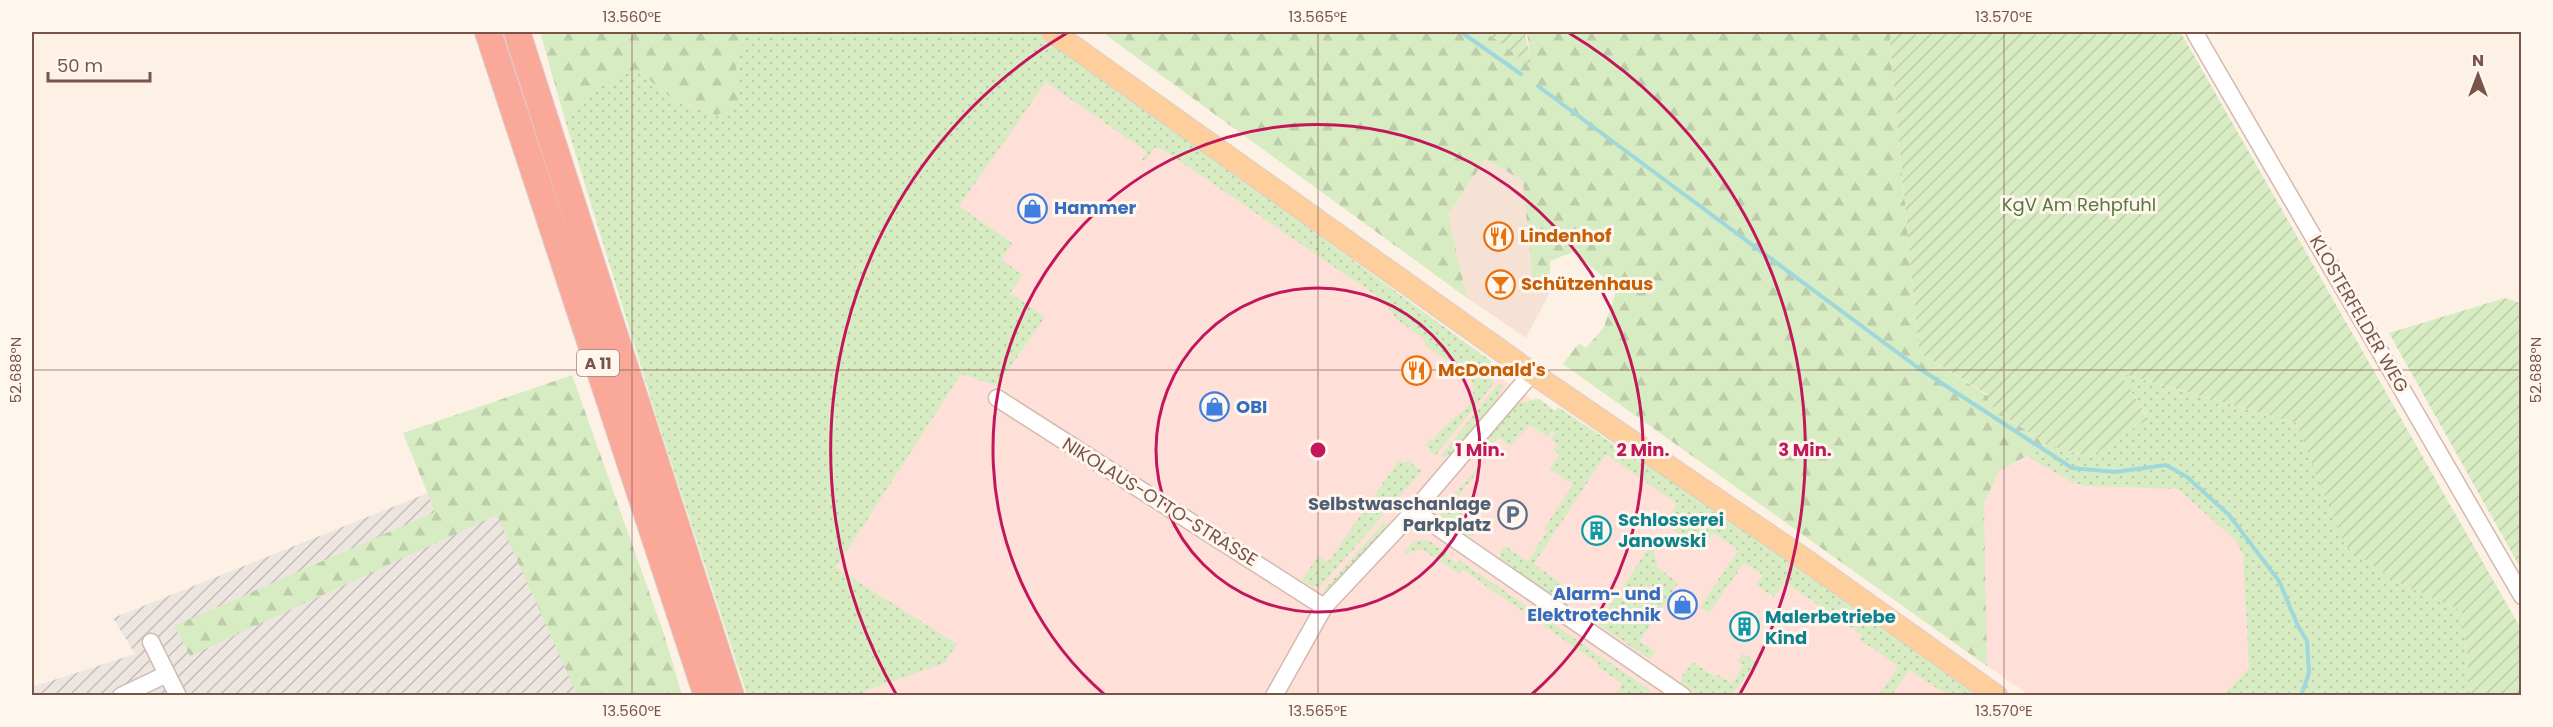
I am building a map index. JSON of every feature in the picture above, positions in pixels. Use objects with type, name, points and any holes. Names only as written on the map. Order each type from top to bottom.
[{"type":"highway","name":"A 11","points":[[488,32],[708,696]]},
{"type":"highway","name":"A 11","points":[[517,32],[730,696]]},
{"type":"main road","points":[[1053,32],[1532,373],[1810,563],[1997,696]]},
{"type":"street","name":"KLOSTERFELDER WEG","points":[[2195,33],[2522,596]]},
{"type":"street","points":[[1274,696],[1324,607],[1414,511],[1532,373]]},
{"type":"street","name":"NIKOLAUS-OTTO-STRASSE","points":[[997,398],[1324,607]]},
{"type":"street","points":[[1414,511],[1658,688],[1683,696]]},
{"type":"street","points":[[151,642],[178,696]]},
{"type":"street","points":[[121,696],[167,674]]},
{"type":"shaded area","points":[[1033,53],[1954,695],[815,695],[780,578],[924,206]]},
{"type":"shaded area","points":[[1486,159],[1523,181],[1533,289],[1550,292],[1526,338],[1467,298],[1448,214]]},
{"type":"shaded area","points":[[1953,393],[2072,468],[2156,465],[2229,515],[2301,695],[2029,695],[1944,636]]},
{"type":"shaded area","points":[[506,462],[603,695],[32,696],[32,687],[135,654],[113,618]]},
{"type":"green space","points":[[540,32],[746,32],[736,62],[738,106],[716,115],[675,101],[636,69],[600,86],[565,120]]},
{"type":"green space","points":[[746,32],[1040,32],[1491,361],[1488,371],[1494,383],[1435,456],[1426,445],[1429,439],[1434,440],[1441,430],[1468,406],[1473,394],[1473,383],[1463,371],[1427,347],[1423,338],[1396,319],[1384,301],[1165,151],[1155,147],[1145,161],[1142,160],[1147,152],[1046,82],[959,206],[1012,243],[1002,260],[1023,275],[1010,293],[1045,317],[997,386],[961,374],[836,568],[957,644],[945,663],[865,691],[865,695],[747,695],[659,425],[565,120],[600,86],[636,69],[675,101],[716,115]]},
{"type":"green space","points":[[1102,32],[1486,32],[1531,66],[1527,32],[1891,32],[1890,44],[1919,352],[1988,396],[1988,404],[2047,445],[1999,471],[1984,503],[1987,666],[1563,364],[1579,343],[1586,348],[1604,327],[1617,288],[1573,252],[1550,261],[1550,292],[1533,289],[1523,181],[1486,159],[1448,214],[1467,298]]},
{"type":"green space","points":[[1486,32],[1525,32],[1532,67]]},
{"type":"green space","name":"KgV Am Rehpfuhl","points":[[1891,32],[2181,33],[2521,629],[2521,695],[2471,695],[2462,611],[2397,582],[2345,546],[2296,423],[2120,373],[2148,419],[2090,457],[2047,445],[1988,404],[1988,395],[1919,352],[1890,44]]},
{"type":"green space","points":[[2505,298],[2521,303],[2521,569],[2389,333]]},
{"type":"green space","points":[[2119,373],[2296,423],[2346,546],[2397,582],[2462,611],[2471,695],[2223,695],[2249,668],[2243,554],[2235,540],[2178,489],[2088,486],[2073,483],[2027,456],[2047,445],[2090,457],[2148,418]]},
{"type":"green space","points":[[572,375],[664,634],[682,695],[577,695],[497,515],[190,656],[174,626],[435,512],[403,433]]},
{"type":"green space","points":[[1498,384],[1503,385],[1497,402],[1451,456],[1440,457]]},
{"type":"green space","points":[[1535,399],[1541,400],[1555,411],[1558,407],[1639,461],[1701,497],[1985,695],[1947,695],[1909,670],[1892,695],[1879,695],[1898,666],[1859,639],[1862,635],[1785,582],[1774,597],[1756,585],[1763,575],[1744,563],[1709,613],[1700,607],[1738,550],[1713,533],[1699,552],[1683,541],[1685,538],[1664,524],[1677,504],[1606,454],[1534,564],[1576,594],[1567,605],[1500,559],[1500,552],[1505,546],[1528,561],[1547,531],[1544,529],[1573,484],[1549,469],[1559,454],[1553,450],[1557,444],[1551,440],[1555,433],[1552,431],[1548,437],[1530,425],[1510,446],[1499,437],[1486,450],[1481,443],[1515,405]]},
{"type":"green space","points":[[1399,460],[1404,463],[1411,460],[1412,464],[1422,471],[1320,587],[1309,585],[1302,580],[1318,556],[1328,562]]},
{"type":"green space","points":[[1478,467],[1480,468],[1451,506],[1480,527],[1473,536],[1468,536],[1453,528],[1439,511]]},
{"type":"green space","points":[[1384,522],[1389,526],[1329,589],[1323,591]]},
{"type":"green space","points":[[1428,540],[1449,554],[1447,557],[1456,563],[1459,560],[1650,690],[1646,695],[1616,695],[1622,683],[1597,667],[1599,664],[1463,570],[1459,574],[1422,549],[1406,554],[1404,552],[1414,541]]},
{"type":"green space","points":[[1650,546],[1654,550],[1657,567],[1678,583],[1640,641],[1656,652],[1649,659],[1585,615],[1591,604],[1605,613]]},
{"type":"green space","points":[[1743,653],[1757,663],[1731,695],[1698,695],[1681,682],[1682,676],[1693,662],[1715,677],[1717,674],[1732,683],[1744,665],[1738,661]]},
{"type":"waterway","points":[[1461,32],[1521,74]]},
{"type":"waterway","points":[[1538,86],[1917,367],[2072,468],[2115,472],[2166,465],[2187,477],[2229,515],[2279,581],[2298,626],[2307,641],[2309,673],[2301,696]]},
{"type":"place","name":"Hammer","points":[[1033,208]]},
{"type":"place","name":"Lindenhof","points":[[1499,236]]},
{"type":"place","name":"Schützenhaus","points":[[1500,284]]},
{"type":"place","name":"McDonald's","points":[[1417,370]]},
{"type":"place","name":"OBI","points":[[1215,407]]},
{"type":"place","name":"Selbstwaschanlage Parkplatz","points":[[1512,514]]},
{"type":"place","name":"Schlosserei Janowski","points":[[1597,530]]},
{"type":"place","name":"Alarm- und Elektrotechnik","points":[[1682,604]]},
{"type":"place","name":"Malerbetriebe Kind","points":[[1744,627]]}]
